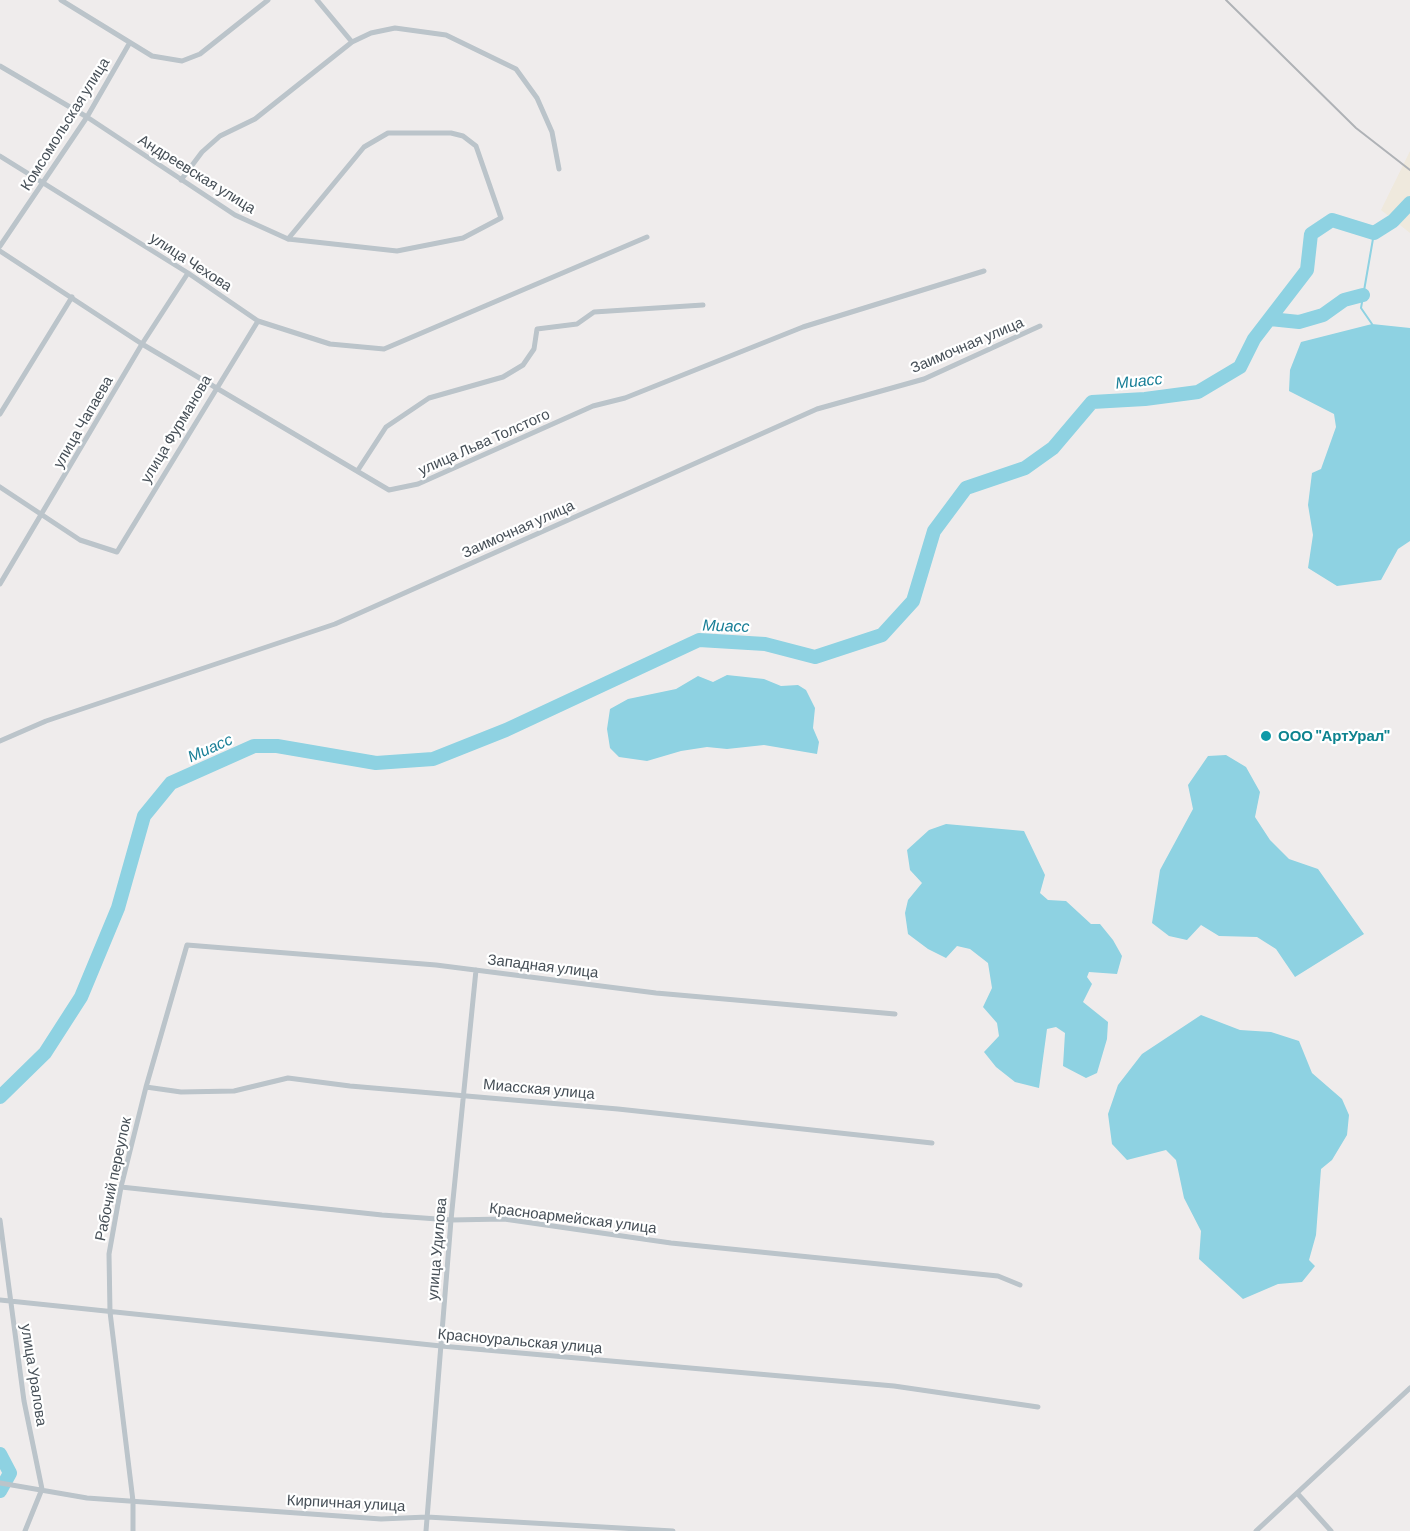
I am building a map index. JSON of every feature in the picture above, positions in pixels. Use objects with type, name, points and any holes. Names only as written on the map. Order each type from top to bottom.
[{"type":"street","points":[[61,0],[129,44],[152,56],[182,61],[200,54],[226,31],[268,0]]},
{"type":"street","points":[[317,0],[352,42]]},
{"type":"street","points":[[181,180],[202,152],[220,136],[255,119],[352,42],[371,33],[395,28],[446,35],[516,69],[537,98],[552,132],[559,169]]},
{"type":"street","name":"Комсомольская улица","points":[[0,246],[87,117],[129,44]]},
{"type":"street","name":"Андреевская улица","points":[[0,66],[87,117],[235,215],[288,239],[397,251],[463,238],[501,218],[476,146],[463,136],[451,132],[388,132],[364,147],[288,239]]},
{"type":"street","name":"улица Чехова","points":[[0,156],[188,273],[258,321],[330,344],[384,349],[647,237]]},
{"type":"street","name":"улица Льва Толстого","points":[[0,251],[142,344],[389,490],[417,484],[592,406],[625,398],[803,327],[984,271]]},
{"type":"street","name":"улица Чапаева","points":[[0,584],[142,344],[188,273]]},
{"type":"street","points":[[0,414],[72,297]]},
{"type":"street","points":[[358,470],[386,427],[429,398],[503,377],[523,365],[534,350],[537,329],[577,324],[594,312],[703,305]]},
{"type":"street","name":"улица Фурманова","points":[[43,514],[80,540],[117,552],[216,386],[258,321]]},
{"type":"street","name":"Заимочная улица","points":[[0,741],[46,721],[335,624],[817,409],[924,379],[1040,326]]},
{"type":"street","points":[[0,487],[43,514]]},
{"type":"street","name":"Западная улица","points":[[188,945],[476,970],[656,993],[895,1014]]},
{"type":"street","name":"Рабочий переулок","points":[[133,1531],[133,1501],[110,1312],[109,1254],[121,1187],[146,1087],[188,945]]},
{"type":"street","name":"улица Удилова","points":[[426,1531],[451,1220],[476,970]]},
{"type":"street","name":"Миасская улица","points":[[146,1087],[181,1092],[234,1091],[288,1078],[350,1086],[465,1094],[932,1143]]},
{"type":"street","name":"Красноармейская улица","points":[[121,1187],[382,1215],[451,1220],[504,1219],[671,1243],[998,1276],[1020,1285]]},
{"type":"street","name":"улица Уралова","points":[[0,1220],[24,1401],[42,1489]]},
{"type":"street","name":"Красноуральская улица","points":[[0,1300],[441,1346],[894,1386],[1038,1407]]},
{"type":"street","points":[[1256,1531],[1410,1389]]},
{"type":"street","name":"Кирпичная улица","points":[[0,1483],[87,1498],[381,1519],[427,1517],[673,1531]]},
{"type":"street","points":[[25,1531],[42,1489]]},
{"type":"street","points":[[1297,1493],[1331,1531]]},
{"type":"sand","points":[[1410,151],[1410,233],[1381,210]]},
{"type":"water","points":[[1372,324],[1410,328],[1410,541],[1398,549],[1381,580],[1337,586],[1308,568],[1313,535],[1308,505],[1312,473],[1321,469],[1336,427],[1334,414],[1289,391],[1290,370],[1301,342]]},
{"type":"water","points":[[727,675],[764,679],[781,686],[798,685],[806,690],[815,708],[813,728],[819,742],[817,754],[764,745],[727,749],[707,747],[681,751],[647,761],[619,757],[610,748],[607,729],[610,709],[628,699],[676,689],[698,676],[713,682]]},
{"type":"water","points":[[1226,755],[1246,767],[1260,792],[1255,817],[1270,840],[1289,859],[1318,869],[1364,934],[1295,977],[1276,949],[1257,937],[1219,936],[1201,925],[1187,940],[1169,936],[1152,923],[1160,870],[1193,809],[1188,785],[1208,756]]},
{"type":"water","points":[[946,824],[1024,831],[1045,875],[1040,893],[1048,900],[1066,901],[1091,924],[1100,924],[1113,940],[1122,956],[1117,974],[1089,972],[1087,977],[1092,984],[1083,1002],[1108,1022],[1107,1039],[1097,1073],[1086,1078],[1063,1066],[1065,1033],[1056,1027],[1047,1029],[1039,1088],[1015,1082],[996,1067],[984,1052],[999,1036],[997,1023],[983,1007],[992,988],[988,963],[970,949],[957,946],[946,958],[928,949],[908,934],[905,913],[908,900],[922,883],[910,870],[907,850],[929,830]]},
{"type":"water","points":[[1201,1015],[1240,1030],[1271,1032],[1299,1041],[1312,1073],[1342,1099],[1349,1115],[1347,1135],[1332,1160],[1321,1169],[1316,1235],[1309,1260],[1315,1266],[1302,1282],[1278,1284],[1243,1299],[1199,1259],[1201,1231],[1184,1198],[1176,1160],[1166,1150],[1127,1160],[1112,1144],[1108,1114],[1118,1085],[1142,1054]]},
{"type":"waterway","name":"Миасс","points":[[0,1097],[45,1053],[81,997],[118,908],[144,816],[171,783],[254,746],[277,746],[376,763],[433,759],[506,730],[699,640],[765,644],[815,657],[882,635],[913,601],[934,531],[966,488],[1025,468],[1053,448],[1092,402],[1145,399],[1198,392],[1240,367],[1254,339],[1307,270],[1311,234],[1332,220],[1374,233],[1393,221],[1410,203]]},
{"type":"waterway","points":[[1372,324],[1361,308],[1374,233]]},
{"type":"waterway","points":[[1270,319],[1299,322],[1323,315],[1344,300],[1363,295]]},
{"type":"waterway","name":"Миасс","points":[[0,1454],[10,1473],[0,1491]]},
{"type":"railway","points":[[1226,0],[1356,128],[1410,170]]},
{"type":"place","name":"ООО \"АртУрал\"","points":[[1266,736]]}]
